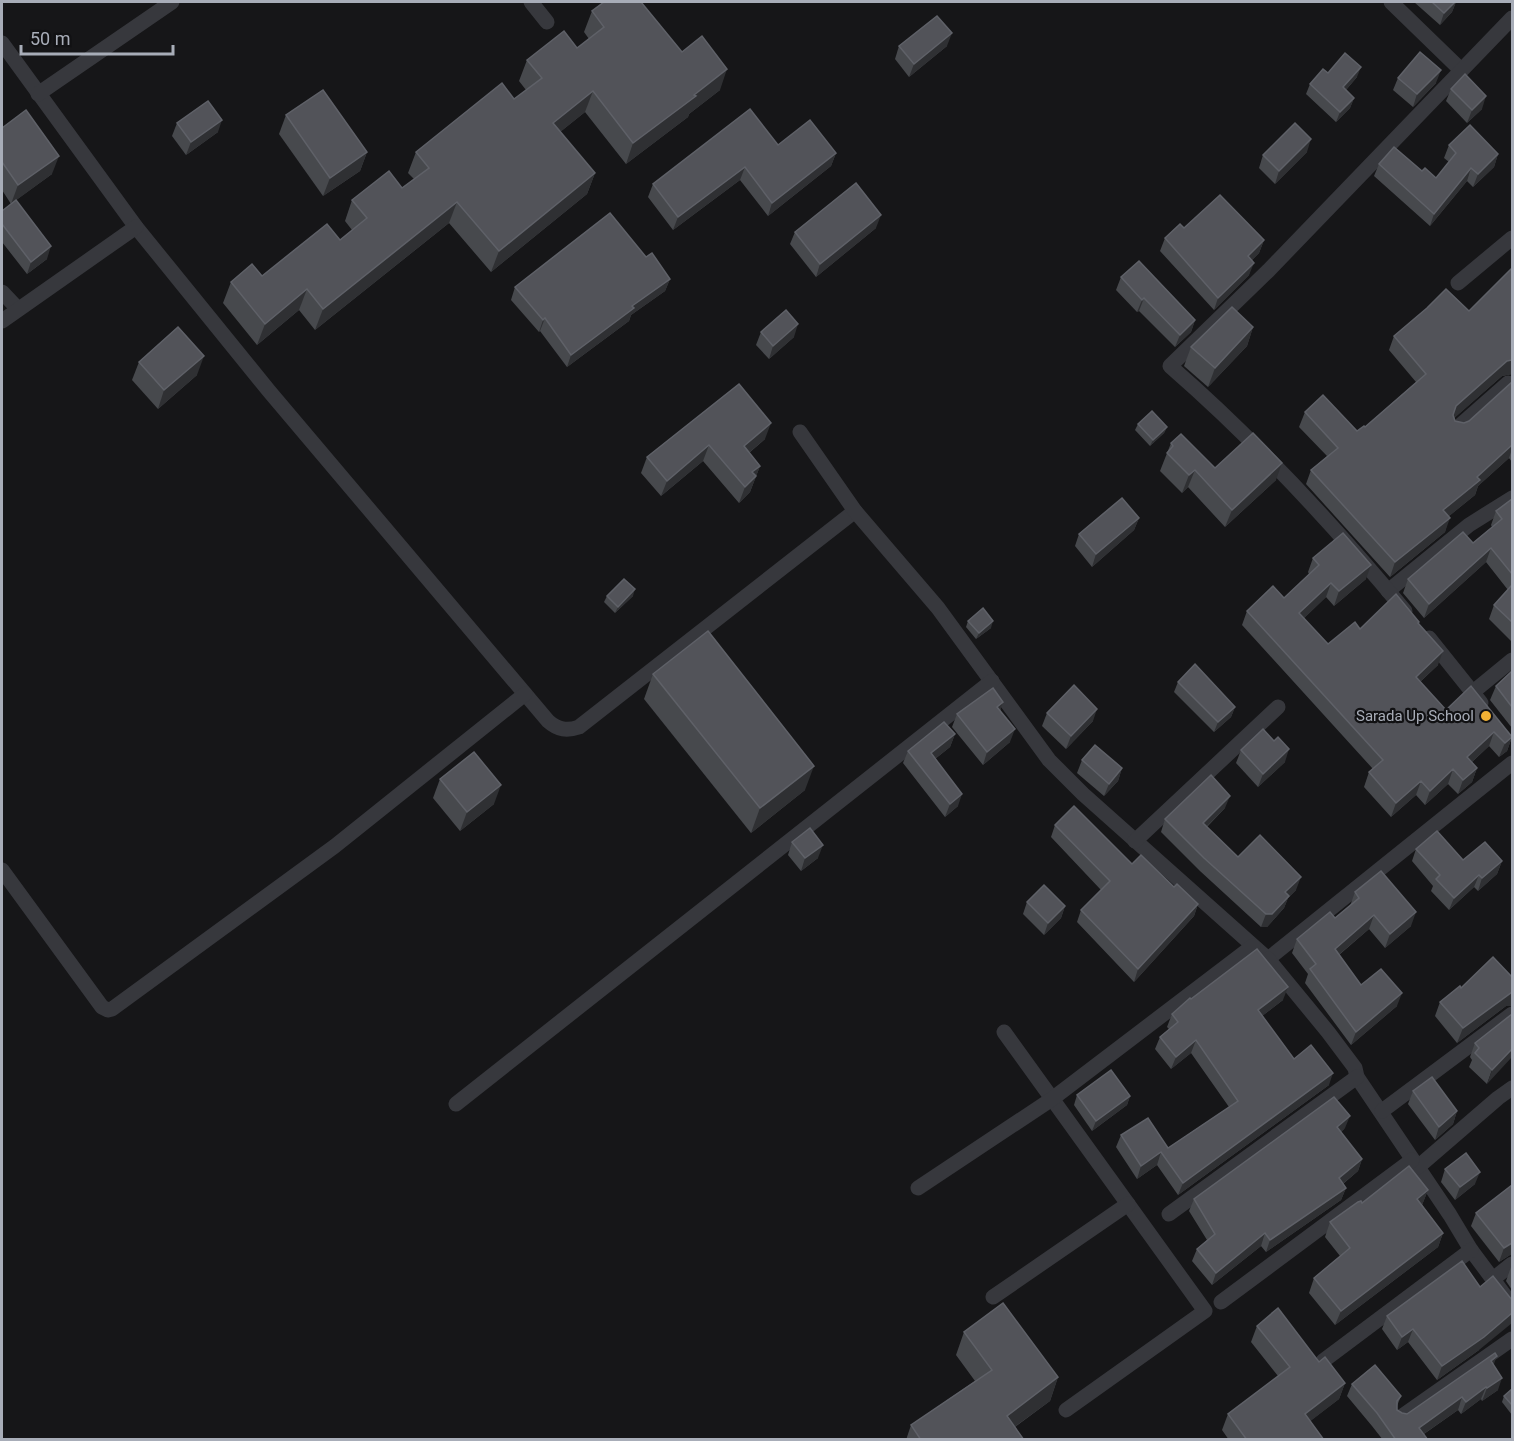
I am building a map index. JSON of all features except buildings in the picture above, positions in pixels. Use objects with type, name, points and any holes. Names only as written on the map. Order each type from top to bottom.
[{"type":"street","points":[[38,94],[172,2]]},
{"type":"street","points":[[531,2],[547,22]]},
{"type":"street","points":[[1391,2],[1461,70]]},
{"type":"street","points":[[1492,718],[1389,591],[1273,464],[1218,408],[1170,366],[1268,271],[1512,18]]},
{"type":"street","points":[[2,43],[136,227],[269,391],[554,727],[564,730],[579,727],[855,511]]},
{"type":"street","points":[[2,321],[136,227]]},
{"type":"street","points":[[1458,283],[1512,238]]},
{"type":"street","points":[[2,292],[18,309]]},
{"type":"street","points":[[1457,428],[1511,383]]},
{"type":"street","points":[[800,432],[855,511],[938,608],[1049,760],[1135,841],[1268,959],[1328,1032],[1355,1068],[1357,1077],[1382,1111],[1471,1250],[1512,1305]]},
{"type":"street","points":[[1389,591],[1469,525],[1511,501]]},
{"type":"street","points":[[1473,692],[1512,660]]},
{"type":"street","points":[[456,1104],[992,681]]},
{"type":"street","points":[[2,870],[102,1007],[112,1009],[335,846],[525,694]]},
{"type":"street","points":[[1135,841],[1278,707]]},
{"type":"street","points":[[1268,959],[1512,763]]},
{"type":"street","points":[[918,1188],[1052,1099],[1253,946]]},
{"type":"street","points":[[1382,1111],[1512,1014]]},
{"type":"street","points":[[1005,1032],[1204,1311],[1066,1410]]},
{"type":"street","points":[[1169,1214],[1357,1077]]},
{"type":"street","points":[[1221,1302],[1415,1163],[1512,1088]]},
{"type":"street","points":[[993,1297],[1128,1204]]},
{"type":"street","points":[[1323,1362],[1471,1250]]},
{"type":"street","points":[[1493,1280],[1512,1264]]},
{"type":"street","points":[[1401,1418],[1512,1339]]},
{"type":"place","name":"Sarada Up School","points":[[1486,716]]}]
